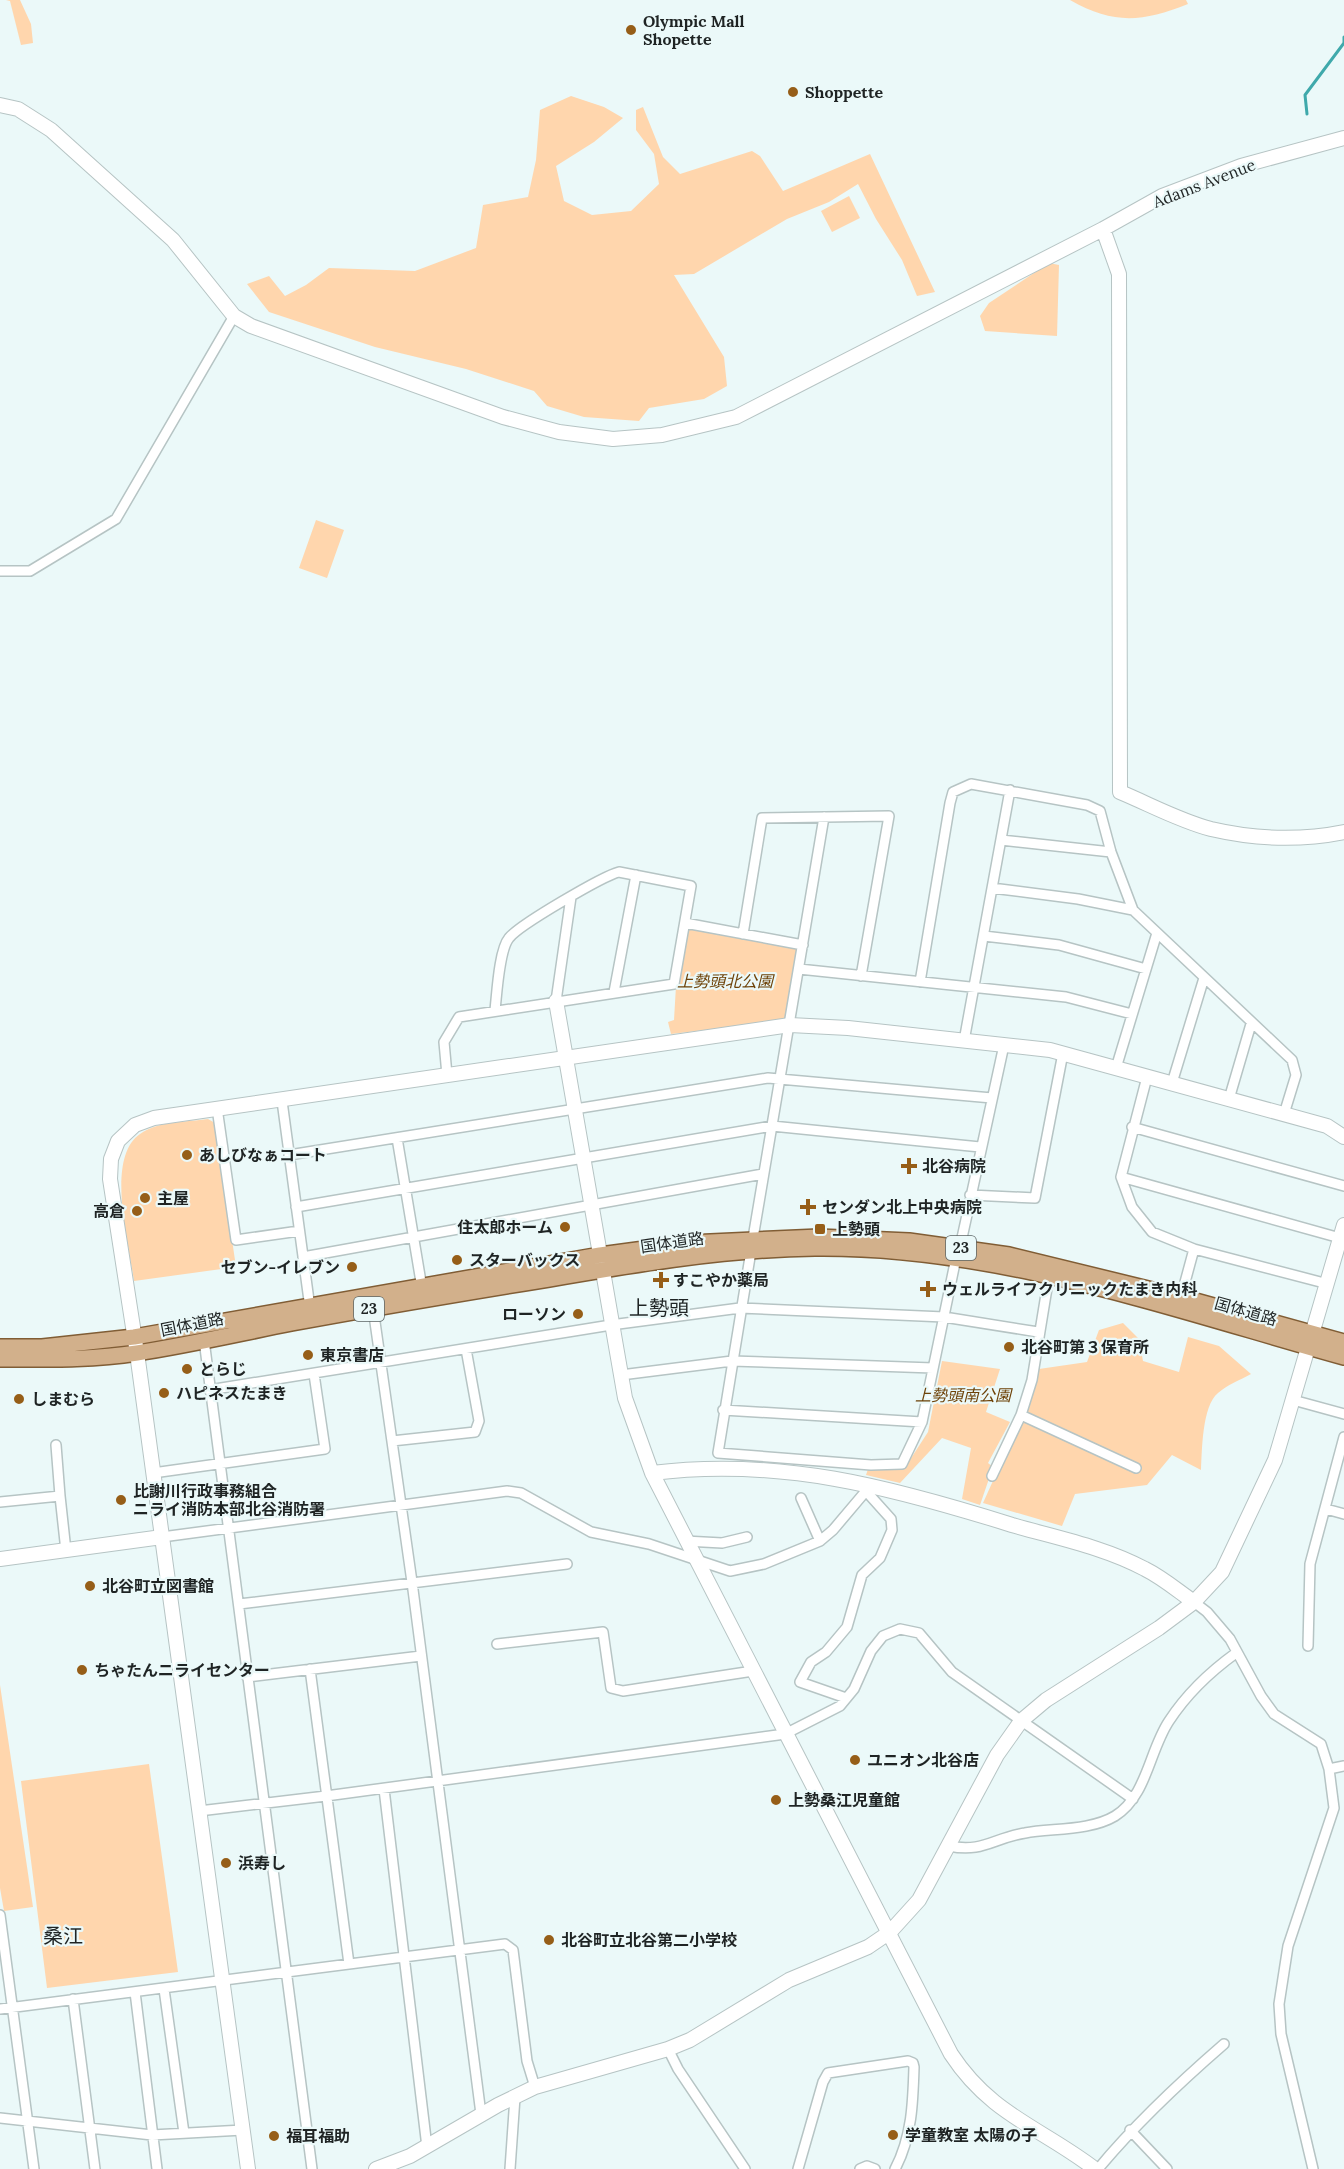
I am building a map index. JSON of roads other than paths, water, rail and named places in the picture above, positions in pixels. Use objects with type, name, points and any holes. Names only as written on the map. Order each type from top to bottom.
[{"type":"main road","name":"国体道路","points":[[0,1359],[49,1360],[137,1353],[601,1263],[689,1243],[752,1244],[862,1238],[1055,1266],[1181,1297],[1312,1340],[1344,1357]]},
{"type":"main road","name":"国体道路","points":[[958,1253],[1312,1340],[1344,1342]]},
{"type":"main road","name":"国体道路","points":[[0,1347],[42,1347],[134,1337],[422,1288],[601,1263]]},
{"type":"street","points":[[0,105],[18,109],[51,130],[173,240],[234,315],[116,519],[30,571],[0,571]]},
{"type":"street","name":"Adams Avenue","points":[[234,315],[251,326],[502,417],[559,432],[614,439],[662,435],[736,417],[1103,229],[1161,196],[1241,166],[1344,138]]},
{"type":"street","points":[[1103,229],[1119,274],[1120,792],[1209,828],[1270,838],[1306,838],[1344,832]]},
{"type":"street","points":[[920,982],[953,792],[976,783],[1095,807],[1103,818],[1111,852],[1133,910],[1251,1024],[1281,1048],[1296,1069],[1284,1114]]},
{"type":"street","points":[[964,1041],[1010,790]]},
{"type":"street","points":[[743,934],[762,818],[889,816],[861,976]]},
{"type":"street","points":[[824,817],[740,1308],[718,1453],[871,1466],[902,1464],[922,1422],[1004,1045]]},
{"type":"street","points":[[1001,840],[1111,852]]},
{"type":"street","points":[[447,1075],[444,1042],[459,1017],[674,984],[691,886],[619,872],[609,874],[570,897],[509,938],[504,949],[495,1010]]},
{"type":"street","points":[[614,992],[636,875]]},
{"type":"street","points":[[992,888],[1078,899],[1133,910]]},
{"type":"street","points":[[570,897],[556,1001],[611,1326],[631,1419],[652,1473],[685,1541],[869,1898],[890,1932],[951,2054],[973,2085],[999,2108],[1096,2169],[1162,2097],[1224,2044]]},
{"type":"street","points":[[685,923],[803,945]]},
{"type":"street","points":[[1116,1068],[1157,933]]},
{"type":"street","points":[[984,936],[1059,945],[1146,969]]},
{"type":"street","points":[[799,969],[1066,997],[1132,1014]]},
{"type":"street","points":[[1172,1083],[1204,978]]},
{"type":"street","points":[[1229,1099],[1251,1024]]},
{"type":"street","points":[[248,2169],[137,1353],[110,1179],[113,1150],[124,1134],[154,1118],[790,1025],[848,1028],[1064,1053],[1327,1126],[1344,1137]]},
{"type":"street","points":[[970,1195],[1035,1198],[1064,1053]]},
{"type":"street","points":[[1147,1077],[1132,1127],[1121,1177],[1132,1208],[1152,1232],[1165,1240],[1194,1249],[1328,1284]]},
{"type":"street","points":[[289,1155],[574,1108],[780,1078],[992,1098]]},
{"type":"street","points":[[282,1101],[310,1308]]},
{"type":"street","points":[[217,1108],[236,1240],[299,1231]]},
{"type":"street","points":[[296,1207],[772,1126],[980,1147]]},
{"type":"street","points":[[1132,1127],[1344,1186]]},
{"type":"street","points":[[397,1138],[422,1288]]},
{"type":"street","points":[[303,1257],[763,1174]]},
{"type":"street","points":[[376,2169],[410,2162],[427,2147],[481,2114],[536,2087],[668,2049],[710,2029],[789,1980],[868,1947],[890,1932],[919,1900],[997,1755],[1021,1721],[1046,1700],[1159,1628],[1194,1602],[1212,1585],[1228,1560],[1275,1460],[1342,1232],[1121,1177]]},
{"type":"street","points":[[1181,1297],[1194,1249]]},
{"type":"street","points":[[992,1476],[1021,1415],[1032,1380],[1038,1332],[1049,1276]]},
{"type":"street","points":[[373,1308],[402,1506],[481,2114]]},
{"type":"street","points":[[209,1390],[611,1326],[740,1308],[944,1317],[1038,1332]]},
{"type":"street","points":[[204,1340],[312,2169]]},
{"type":"street","points":[[392,1441],[475,1432],[479,1420],[466,1349]]},
{"type":"street","points":[[621,1375],[732,1361],[933,1368]]},
{"type":"street","points":[[153,1473],[325,1449],[314,1374]]},
{"type":"street","points":[[1293,1400],[1344,1414]]},
{"type":"street","points":[[723,1410],[922,1422]]},
{"type":"street","points":[[1021,1415],[1136,1468]]},
{"type":"street","points":[[1308,1646],[1310,1564],[1341,1464],[1344,1437]]},
{"type":"street","points":[[56,1445],[66,1551]]},
{"type":"street","points":[[652,1473],[686,1468],[759,1469],[824,1475],[1101,1550],[1147,1569],[1207,1612],[1230,1639],[1236,1653],[1274,1714],[1321,1744],[1329,1768],[1334,1808],[1288,1946],[1279,2004],[1281,2034],[1314,2169]]},
{"type":"street","points":[[0,1558],[507,1491],[521,1493],[591,1532],[649,1544],[730,1571],[764,1564],[820,1541],[833,1530],[868,1487]]},
{"type":"street","points":[[846,1698],[800,1682],[811,1662],[826,1652],[847,1627],[862,1575],[880,1558],[892,1530],[891,1519],[868,1487]]},
{"type":"street","points":[[0,1502],[60,1496]]},
{"type":"street","points":[[801,1498],[820,1541]]},
{"type":"street","points":[[1326,1509],[1344,1514]]},
{"type":"street","points":[[685,1541],[722,1543],[747,1537]]},
{"type":"street","points":[[239,1604],[567,1564]]},
{"type":"street","points":[[199,1811],[326,1797],[784,1734],[830,1712],[846,1698],[854,1689],[871,1651],[883,1636],[900,1629],[920,1633],[952,1672],[1133,1799]]},
{"type":"street","points":[[497,1644],[603,1632],[611,1688],[624,1691],[753,1671]]},
{"type":"street","points":[[949,1846],[977,1849],[1011,1835],[1091,1824],[1114,1816],[1133,1799],[1168,1722],[1213,1672],[1236,1653]]},
{"type":"street","points":[[248,1677],[421,1656]]},
{"type":"street","points":[[310,1669],[349,1964]]},
{"type":"street","points":[[1329,1768],[1344,1766]]},
{"type":"street","points":[[384,1789],[427,2147]]},
{"type":"street","points":[[0,1915],[34,2169]]},
{"type":"street","points":[[0,2009],[505,1944],[513,1950],[527,2061],[536,2087]]},
{"type":"street","points":[[164,1989],[184,2133]]},
{"type":"street","points":[[135,1992],[157,2169]]},
{"type":"street","points":[[73,1999],[95,2169]]},
{"type":"street","points":[[668,2049],[678,2069],[745,2169]]},
{"type":"street","points":[[798,2169],[823,2082],[828,2073],[908,2061],[913,2063],[914,2067],[911,2116],[908,2138],[896,2169]]},
{"type":"street","points":[[510,2169],[515,2097]]},
{"type":"street","points":[[0,2118],[153,2135],[243,2130]]},
{"type":"street","points":[[1130,2130],[1167,2169]]},
{"type":"street","points":[[860,2169],[867,2166],[875,2169]]},
{"type":"waterway","points":[[1307,114],[1305,95],[1344,43],[1344,37]]},
{"type":"place","name":"Olympic Mall Shopette","points":[[631,30]]},
{"type":"place","name":"Shoppette","points":[[793,92]]},
{"type":"place","name":"あしびなぁコート","points":[[187,1155]]},
{"type":"place","name":"北谷病院","points":[[909,1166]]},
{"type":"place","name":"主屋","points":[[145,1198]]},
{"type":"place","name":"センダン北上中央病院","points":[[808,1207]]},
{"type":"place","name":"高倉","points":[[137,1211]]},
{"type":"place","name":"住太郎ホーム","points":[[565,1227]]},
{"type":"place","name":"上勢頭","points":[[820,1229]]},
{"type":"place","name":"スターバックス","points":[[457,1260]]},
{"type":"place","name":"セブン-イレブン","points":[[352,1267]]},
{"type":"place","name":"すこやか薬局","points":[[661,1280]]},
{"type":"place","name":"ウェルライフクリニックたまき内科","points":[[928,1289]]},
{"type":"place","name":"ローソン","points":[[578,1314]]},
{"type":"place","name":"北谷町第３保育所","points":[[1009,1347]]},
{"type":"place","name":"東京書店","points":[[308,1355]]},
{"type":"place","name":"とらじ","points":[[187,1369]]},
{"type":"place","name":"ハピネスたまき","points":[[164,1393]]},
{"type":"place","name":"しまむら","points":[[19,1399]]},
{"type":"place","name":"比謝川行政事務組合 ニライ消防本部北谷消防署","points":[[121,1500]]},
{"type":"place","name":"北谷町立図書館","points":[[90,1586]]},
{"type":"place","name":"ちゃたんニライセンター","points":[[82,1670]]},
{"type":"place","name":"ユニオン北谷店","points":[[855,1760]]},
{"type":"place","name":"上勢桑江児童館","points":[[776,1800]]},
{"type":"place","name":"浜寿し","points":[[226,1863]]},
{"type":"place","name":"北谷町立北谷第二小学校","points":[[549,1940]]},
{"type":"place","name":"学童教室 太陽の子","points":[[893,2135]]},
{"type":"place","name":"福耳福助","points":[[274,2136]]},
{"type":"district","name":"上勢頭","points":[[659,1308]]},
{"type":"district","name":"桑江","points":[[63,1936]]},
{"type":"park label","name":"上勢頭北公園","points":[[725,981]]},
{"type":"park label","name":"上勢頭南公園","points":[[963,1395]]}]
